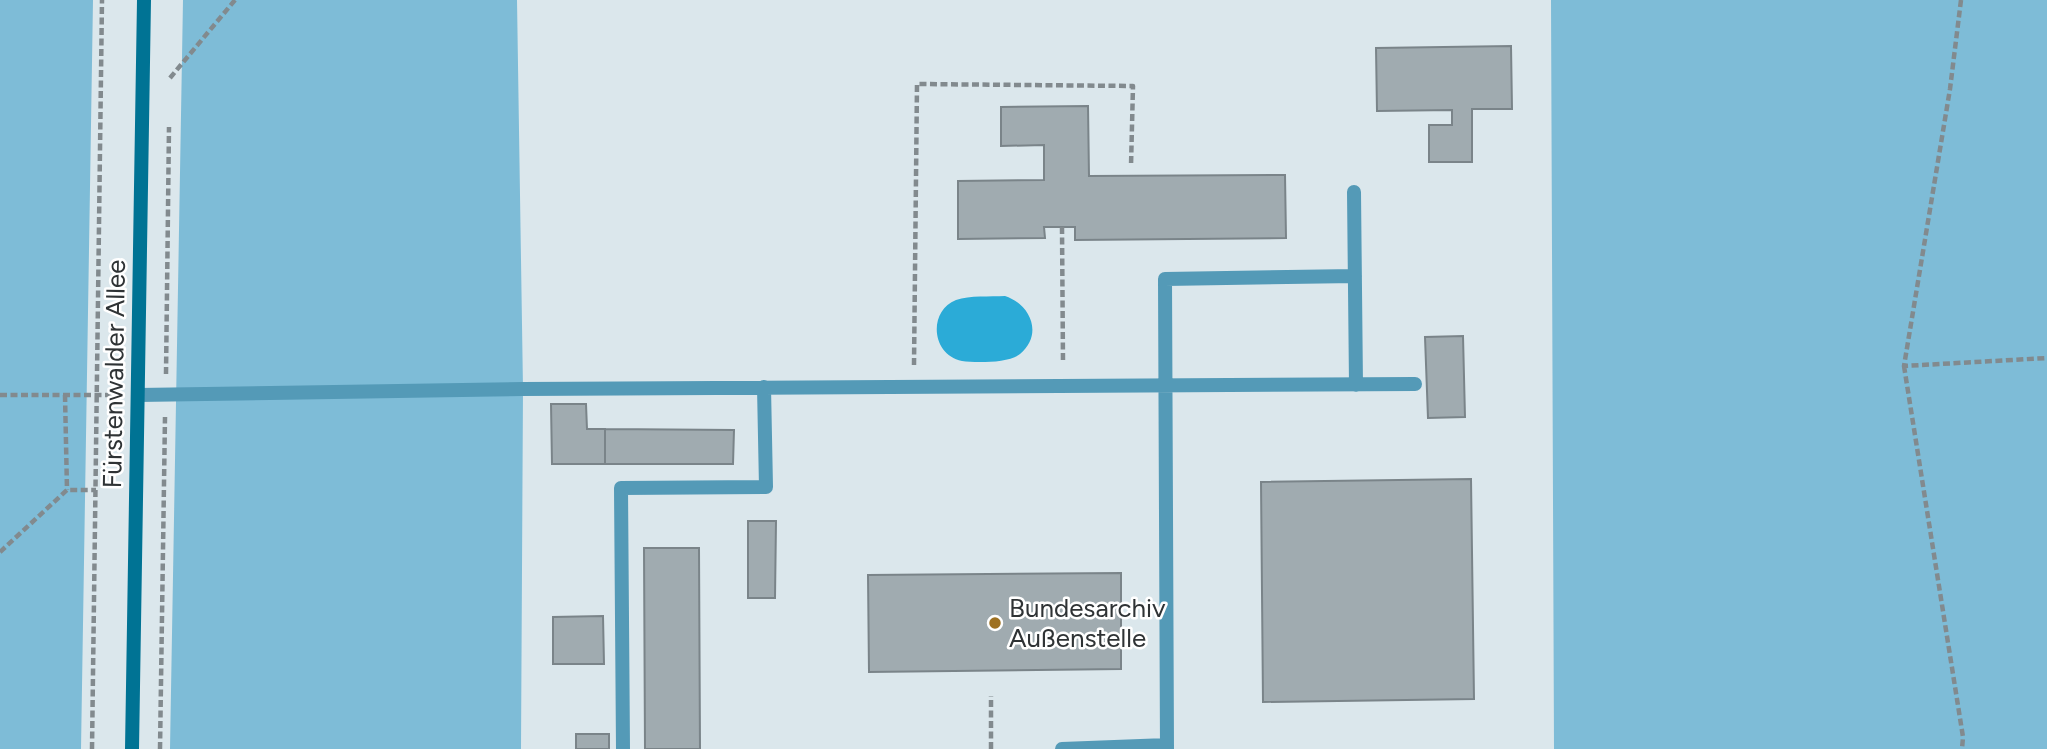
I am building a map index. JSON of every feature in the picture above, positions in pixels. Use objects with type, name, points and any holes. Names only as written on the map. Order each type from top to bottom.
[{"type":"main road","name":"Fürstenwalder Allee","points":[[132,749],[144,0]]},
{"type":"lane","points":[[1354,192],[1356,385]]},
{"type":"lane","points":[[1062,749],[1167,747],[1165,279],[1355,276]]},
{"type":"lane","points":[[138,395],[765,387],[1415,384]]},
{"type":"lane","points":[[623,749],[621,488],[766,488],[765,387]]},
{"type":"path","points":[[92,749],[102,0]]},
{"type":"path","points":[[170,78],[235,0]]},
{"type":"path","points":[[1961,0],[1950,89],[1904,366],[1963,737],[1962,749]]},
{"type":"path","points":[[169,92],[170,65]]},
{"type":"path","points":[[913,386],[917,84],[1133,86],[1132,166]]},
{"type":"path","points":[[160,749],[169,119]]},
{"type":"path","points":[[1062,227],[1063,385]]},
{"type":"path","points":[[1904,366],[2047,358]]},
{"type":"path","points":[[0,395],[138,395]]},
{"type":"path","points":[[65,395],[66,490]]},
{"type":"path","points":[[0,552],[66,490],[96,490]]},
{"type":"path","points":[[991,696],[991,749]]},
{"type":"shaded area","points":[[0,0],[93,0],[81,749],[0,749]]},
{"type":"shaded area","points":[[183,0],[517,0],[523,389],[521,749],[170,749]]},
{"type":"shaded area","points":[[1551,0],[2047,0],[2047,749],[1554,749]]},
{"type":"shaded area","points":[[1005,296],[1021,306],[1031,320],[1031,338],[1020,354],[1001,361],[975,362],[962,361],[944,350],[939,342],[937,323],[947,306],[967,297]]},
{"type":"building","points":[[1511,46],[1512,109],[1472,109],[1472,162],[1429,162],[1429,125],[1452,125],[1452,110],[1377,111],[1376,48]]},
{"type":"building","points":[[1088,106],[1089,176],[1285,175],[1286,238],[1075,240],[1075,227],[1044,227],[1045,238],[958,239],[958,181],[1044,180],[1044,145],[1001,146],[1001,107]]},
{"type":"building","points":[[1463,336],[1465,417],[1428,418],[1425,337]]},
{"type":"building","points":[[551,404],[586,404],[587,429],[605,429],[605,464],[552,464]]},
{"type":"building","points":[[605,429],[734,430],[733,464],[605,464]]},
{"type":"building","points":[[1471,479],[1474,699],[1263,702],[1261,482]]},
{"type":"building","points":[[748,521],[776,521],[775,598],[748,598]]},
{"type":"building","points":[[644,548],[699,548],[700,749],[645,749]]},
{"type":"building","name":"Bundesarchiv Außenstelle","points":[[1121,573],[1121,669],[869,672],[868,575]]},
{"type":"building","points":[[603,616],[604,664],[553,664],[553,617]]},
{"type":"building","points":[[576,734],[609,734],[609,749],[576,749]]},
{"type":"place","name":"Bundesarchiv Außenstelle","points":[[995,623]]}]
